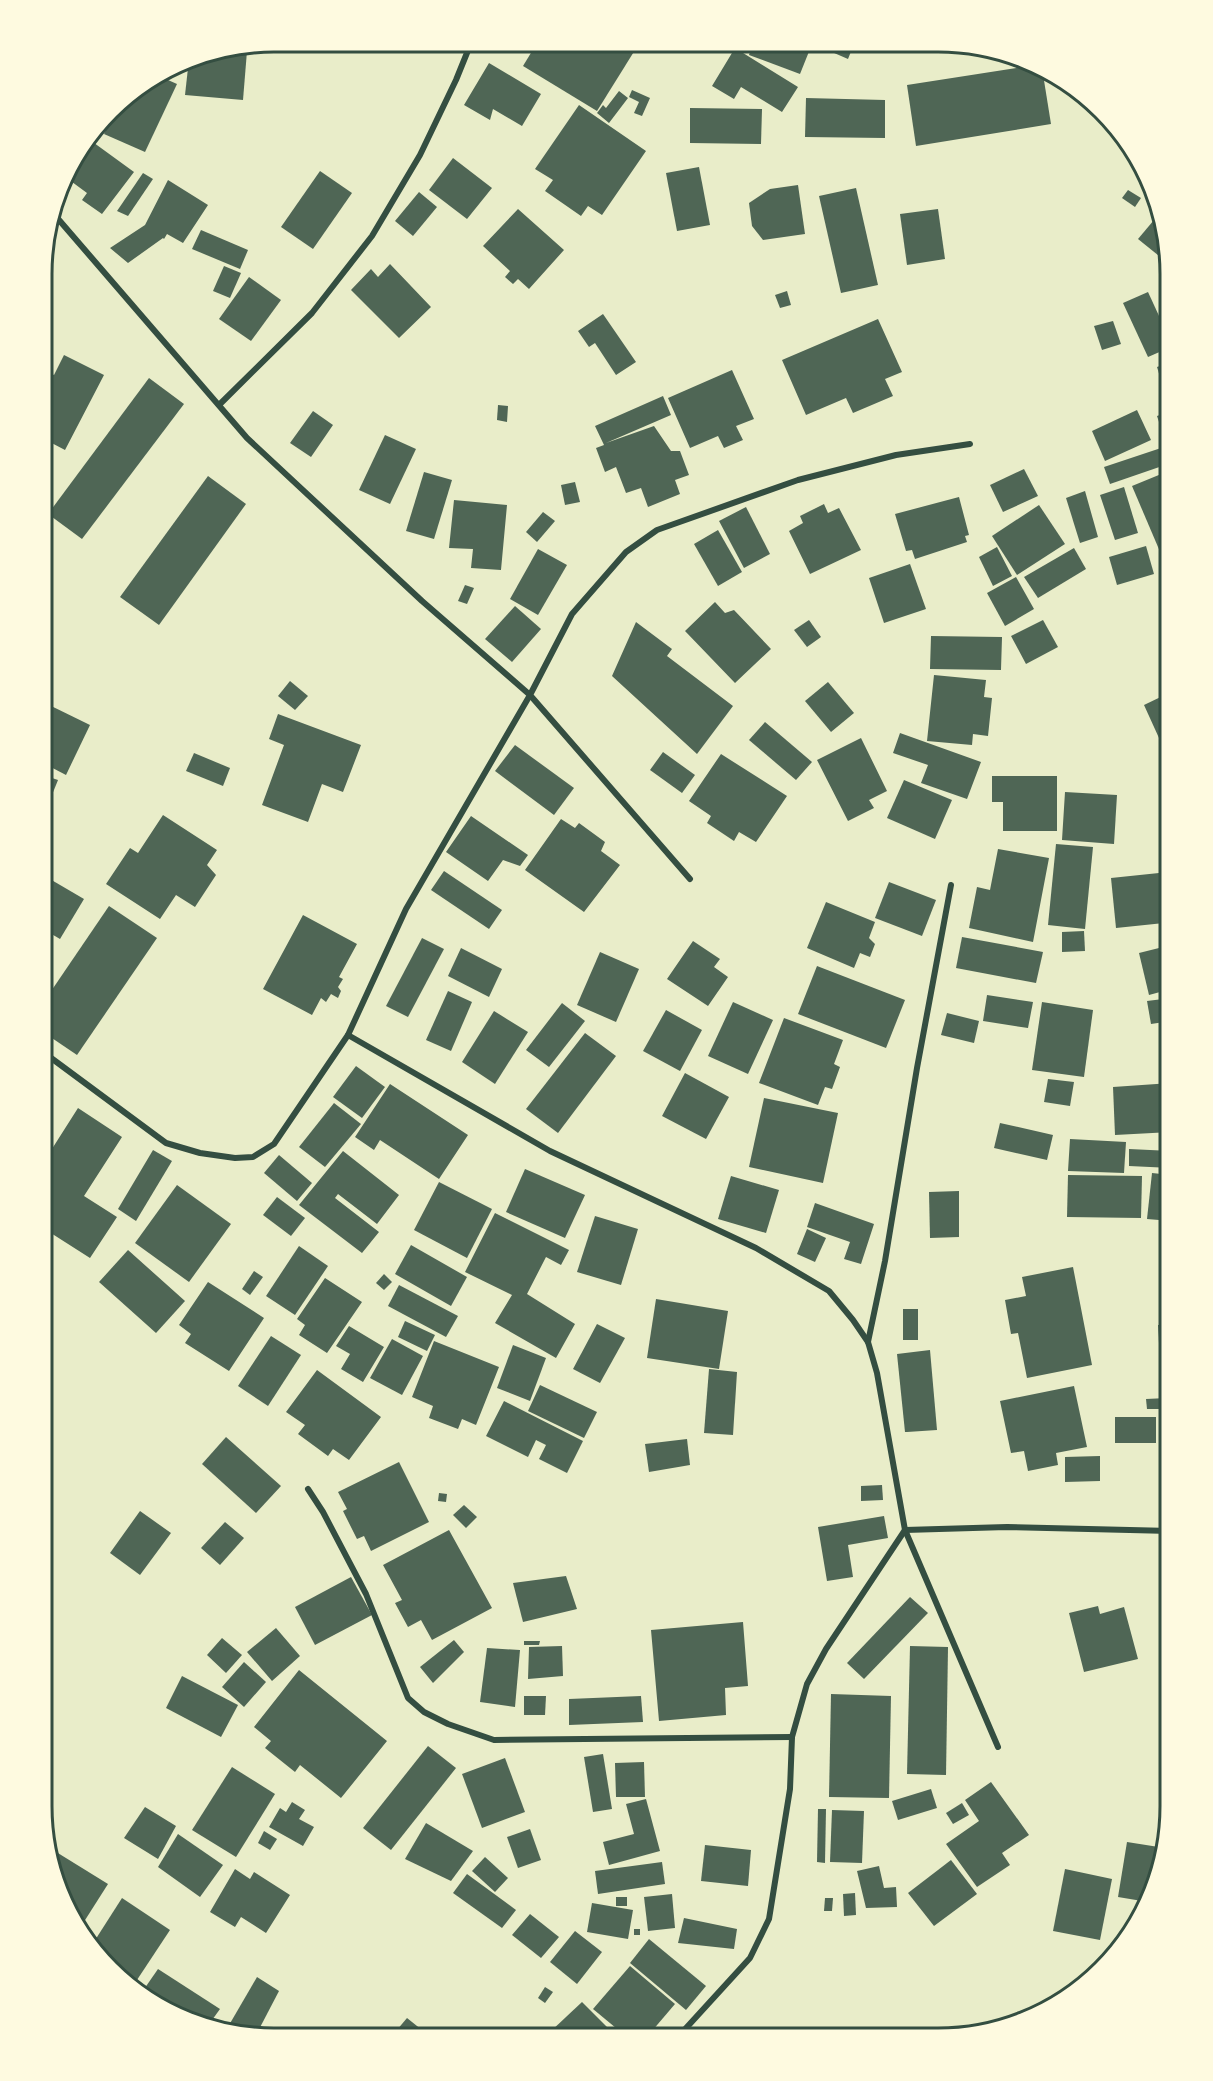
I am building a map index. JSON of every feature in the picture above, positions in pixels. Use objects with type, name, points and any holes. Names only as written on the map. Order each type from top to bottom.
[{"type":"street","points":[[219,405],[312,313],[372,236],[420,154],[467,52]]},
{"type":"street","points":[[59,220],[247,438],[422,601],[530,695],[690,879]]},
{"type":"street","points":[[52,1059],[166,1143],[200,1153],[235,1158],[253,1157],[274,1144],[348,1035],[406,909],[530,695],[572,614],[626,552],[657,530],[798,480],[896,455],[970,444]]},
{"type":"street","points":[[868,1342],[885,1261],[917,1068],[951,885]]},
{"type":"street","points":[[348,1035],[550,1151],[756,1248],[829,1291],[868,1342],[877,1373],[905,1530],[998,1747]]},
{"type":"street","points":[[308,1489],[323,1512],[366,1594],[408,1698],[424,1712],[448,1724],[494,1740],[792,1737]]},
{"type":"street","points":[[905,1530],[1007,1527],[1160,1531]]},
{"type":"street","points":[[686,2028],[750,1958],[769,1919],[790,1789],[792,1737],[807,1684],[826,1649],[905,1530]]},
{"type":"building","points":[[532,52],[634,52],[597,111],[523,66]]},
{"type":"building","points":[[733,52],[741,52],[798,87],[782,112],[741,87],[734,99],[712,86]]},
{"type":"building","points":[[750,52],[809,52],[800,74],[749,55]]},
{"type":"building","points":[[832,52],[851,52],[848,59]]},
{"type":"building","points":[[247,54],[243,100],[185,95],[188,70]]},
{"type":"building","points":[[489,63],[541,94],[522,126],[493,109],[490,120],[464,105]]},
{"type":"building","points":[[1020,68],[1044,79],[1051,124],[916,146],[907,85]]},
{"type":"building","points":[[167,80],[177,84],[145,152],[104,134],[117,117],[139,98]]},
{"type":"building","points":[[632,90],[650,98],[642,116],[634,113],[639,102],[629,97]]},
{"type":"building","points":[[619,91],[628,98],[609,123],[597,113],[603,105],[606,108]]},
{"type":"building","points":[[806,98],[885,100],[885,138],[805,137]]},
{"type":"building","points":[[579,105],[646,151],[602,215],[588,206],[581,216],[545,191],[553,180],[535,169]]},
{"type":"building","points":[[690,108],[762,109],[761,144],[690,143]]},
{"type":"building","points":[[95,144],[134,172],[102,214],[82,200],[87,193],[72,182]]},
{"type":"building","points":[[453,158],[492,188],[467,219],[429,190]]},
{"type":"building","points":[[699,167],[710,225],[677,231],[666,173]]},
{"type":"building","points":[[320,171],[352,193],[313,249],[281,227]]},
{"type":"building","points":[[143,173],[153,179],[128,216],[117,211]]},
{"type":"building","points":[[168,180],[208,205],[183,243],[167,234],[164,239],[128,263],[110,248],[145,225]]},
{"type":"building","points":[[798,185],[805,234],[763,240],[752,226],[749,203],[770,189]]},
{"type":"building","points":[[856,188],[878,285],[841,293],[819,196]]},
{"type":"building","points":[[1128,190],[1141,198],[1135,207],[1122,198]]},
{"type":"building","points":[[419,192],[437,207],[413,236],[395,221]]},
{"type":"building","points":[[518,209],[564,250],[529,289],[518,279],[513,284],[505,277],[510,271],[483,246]]},
{"type":"building","points":[[938,209],[945,259],[907,265],[900,214]]},
{"type":"building","points":[[1154,220],[1160,257],[1138,239]]},
{"type":"building","points":[[201,230],[248,250],[240,269],[192,249]]},
{"type":"building","points":[[390,264],[431,307],[399,338],[351,290],[371,269],[378,277]]},
{"type":"building","points":[[224,266],[241,273],[230,298],[213,291]]},
{"type":"building","points":[[249,277],[281,300],[251,341],[219,319]]},
{"type":"building","points":[[787,291],[791,305],[780,308],[775,295]]},
{"type":"building","points":[[1148,292],[1160,318],[1160,352],[1148,357],[1123,303]]},
{"type":"building","points":[[603,314],[636,362],[616,375],[595,343],[589,347],[578,331]]},
{"type":"building","points":[[878,319],[902,372],[885,379],[893,396],[853,413],[846,398],[806,415],[782,360]]},
{"type":"building","points":[[1113,321],[1121,344],[1102,350],[1094,326]]},
{"type":"building","points":[[64,355],[104,375],[65,450],[52,443],[52,374],[54,375]]},
{"type":"building","points":[[732,370],[754,419],[736,426],[743,440],[724,448],[718,436],[690,448],[668,398]]},
{"type":"building","points":[[149,378],[184,404],[82,539],[52,517],[52,509]]},
{"type":"building","points":[[663,396],[671,415],[606,443],[654,426],[671,451],[680,451],[689,475],[675,480],[680,494],[648,507],[641,488],[626,493],[616,467],[605,472],[596,448],[604,445],[595,426]]},
{"type":"building","points":[[498,405],[508,406],[507,422],[497,420]]},
{"type":"building","points":[[1137,410],[1151,440],[1105,461],[1092,431]]},
{"type":"building","points":[[313,411],[333,425],[311,457],[290,443]]},
{"type":"building","points":[[385,435],[416,449],[390,504],[359,490]]},
{"type":"building","points":[[1160,448],[1160,467],[1110,484],[1104,467]]},
{"type":"building","points":[[1024,469],[1038,496],[1003,512],[990,485]]},
{"type":"building","points":[[424,472],[452,480],[434,539],[406,531]]},
{"type":"building","points":[[1160,475],[1160,552],[1132,486]]},
{"type":"building","points":[[208,476],[246,504],[159,625],[120,597]]},
{"type":"building","points":[[575,482],[580,502],[565,505],[561,485]]},
{"type":"building","points":[[1124,487],[1138,533],[1115,540],[1100,495]]},
{"type":"building","points":[[1085,491],[1098,537],[1080,543],[1066,498]]},
{"type":"building","points":[[959,497],[969,535],[965,536],[967,542],[915,559],[912,550],[906,551],[895,514]]},
{"type":"building","points":[[454,500],[507,505],[501,570],[471,568],[473,549],[449,548]]},
{"type":"building","points":[[824,504],[828,513],[839,508],[861,550],[810,574],[789,531],[803,523],[800,516]]},
{"type":"building","points":[[1039,505],[1065,544],[1017,575],[992,536]]},
{"type":"building","points":[[746,507],[770,554],[744,568],[719,521]]},
{"type":"building","points":[[543,512],[555,521],[537,542],[526,532]]},
{"type":"building","points":[[718,530],[742,572],[718,586],[694,544]]},
{"type":"building","points":[[1146,546],[1154,574],[1117,585],[1109,557]]},
{"type":"building","points":[[997,547],[1012,576],[993,586],[979,557]]},
{"type":"building","points":[[1074,548],[1086,569],[1038,598],[1024,577]]},
{"type":"building","points":[[538,549],[567,565],[538,615],[510,599]]},
{"type":"building","points":[[910,564],[926,609],[884,623],[869,578]]},
{"type":"building","points":[[1016,577],[1034,609],[1005,626],[987,593]]},
{"type":"building","points":[[465,585],[474,588],[467,604],[458,601]]},
{"type":"building","points":[[715,602],[725,613],[734,610],[771,649],[735,683],[685,631]]},
{"type":"building","points":[[515,606],[541,629],[512,662],[485,639]]},
{"type":"building","points":[[809,620],[821,637],[807,647],[794,630]]},
{"type":"building","points":[[1043,620],[1058,647],[1026,664],[1011,636]]},
{"type":"building","points":[[636,622],[672,649],[667,656],[733,706],[697,754],[612,676]]},
{"type":"building","points":[[931,636],[1002,637],[1001,670],[930,669]]},
{"type":"building","points":[[934,675],[986,680],[984,697],[992,698],[988,736],[973,734],[972,745],[927,741]]},
{"type":"building","points":[[290,681],[308,696],[295,710],[278,696]]},
{"type":"building","points":[[828,682],[854,713],[831,732],[805,701]]},
{"type":"building","points":[[1160,697],[1160,738],[1159,738],[1144,705]]},
{"type":"building","points":[[52,706],[90,725],[66,775],[52,768]]},
{"type":"building","points":[[278,714],[361,745],[343,792],[322,784],[308,822],[262,805],[284,745],[269,739]]},
{"type":"building","points":[[765,722],[812,762],[796,780],[749,740]]},
{"type":"building","points":[[900,733],[981,762],[967,799],[921,783],[928,765],[893,753]]},
{"type":"building","points":[[861,738],[887,791],[869,800],[874,808],[848,821],[817,760]]},
{"type":"building","points":[[515,745],[574,788],[554,815],[495,771]]},
{"type":"building","points":[[663,752],[695,775],[682,793],[650,770]]},
{"type":"building","points":[[194,753],[230,768],[223,786],[186,771]]},
{"type":"building","points":[[721,754],[787,796],[756,842],[739,832],[734,841],[707,823],[711,816],[689,801]]},
{"type":"building","points":[[992,776],[1057,776],[1057,831],[1003,831],[1003,802],[992,802]]},
{"type":"building","points":[[52,778],[58,780],[52,795]]},
{"type":"building","points":[[904,780],[952,800],[935,839],[887,818]]},
{"type":"building","points":[[1065,792],[1117,795],[1114,844],[1062,840]]},
{"type":"building","points":[[163,815],[217,850],[207,865],[216,875],[195,907],[176,895],[160,919],[106,884],[130,848],[138,853]]},
{"type":"building","points":[[471,816],[528,855],[520,866],[503,860],[488,881],[446,852]]},
{"type":"building","points":[[561,819],[575,828],[579,823],[605,842],[601,851],[620,865],[584,912],[525,870]]},
{"type":"building","points":[[1056,844],[1093,847],[1085,929],[1048,925]]},
{"type":"building","points":[[998,849],[1049,858],[1033,942],[969,928],[977,887],[990,890]]},
{"type":"building","points":[[444,871],[502,910],[489,929],[431,890]]},
{"type":"building","points":[[1159,873],[1160,923],[1116,928],[1111,878]]},
{"type":"building","points":[[52,880],[84,899],[60,939],[52,934]]},
{"type":"building","points":[[889,882],[936,900],[922,936],[875,918]]},
{"type":"building","points":[[826,902],[875,922],[869,938],[875,944],[870,957],[860,953],[854,968],[807,948]]},
{"type":"building","points":[[109,906],[157,938],[77,1055],[52,1038],[52,990]]},
{"type":"building","points":[[303,915],[357,944],[339,977],[343,979],[338,987],[341,991],[338,998],[331,994],[326,1002],[321,998],[312,1015],[263,989]]},
{"type":"building","points":[[1084,931],[1085,951],[1062,952],[1062,932]]},
{"type":"building","points":[[962,937],[1043,952],[1036,983],[956,968]]},
{"type":"building","points":[[422,938],[444,949],[408,1017],[386,1006]]},
{"type":"building","points":[[693,941],[720,959],[714,967],[728,977],[708,1006],[667,979]]},
{"type":"building","points":[[461,948],[502,969],[489,997],[448,976]]},
{"type":"building","points":[[1160,948],[1160,992],[1149,995],[1139,953]]},
{"type":"building","points":[[600,952],[639,969],[616,1022],[577,1005]]},
{"type":"building","points":[[817,966],[905,1000],[886,1048],[798,1014]]},
{"type":"building","points":[[448,991],[472,1002],[451,1051],[426,1040]]},
{"type":"building","points":[[987,995],[1033,1002],[1028,1028],[983,1021]]},
{"type":"building","points":[[1160,999],[1160,1023],[1151,1024],[1147,1001]]},
{"type":"building","points":[[733,1002],[773,1020],[748,1074],[708,1056]]},
{"type":"building","points":[[1042,1002],[1093,1010],[1084,1077],[1032,1070]]},
{"type":"building","points":[[562,1003],[585,1021],[549,1067],[526,1050]]},
{"type":"building","points":[[666,1010],[702,1030],[680,1071],[643,1051]]},
{"type":"building","points":[[494,1011],[528,1032],[495,1084],[462,1062]]},
{"type":"building","points":[[947,1013],[979,1021],[974,1043],[941,1035]]},
{"type":"building","points":[[784,1018],[843,1040],[834,1064],[840,1067],[832,1089],[825,1087],[818,1105],[759,1083]]},
{"type":"building","points":[[585,1033],[616,1056],[558,1133],[526,1109]]},
{"type":"building","points":[[356,1066],[385,1087],[362,1118],[333,1097]]},
{"type":"building","points":[[685,1073],[729,1097],[706,1139],[662,1116]]},
{"type":"building","points":[[1048,1079],[1074,1082],[1070,1106],[1044,1102]]},
{"type":"building","points":[[390,1084],[468,1135],[439,1179],[380,1140],[374,1150],[355,1137]]},
{"type":"building","points":[[1160,1084],[1160,1133],[1115,1135],[1113,1087]]},
{"type":"building","points":[[764,1098],[838,1113],[823,1183],[749,1167]]},
{"type":"building","points":[[334,1103],[361,1124],[325,1167],[299,1147]]},
{"type":"building","points":[[78,1108],[122,1137],[84,1196],[117,1217],[90,1258],[52,1234],[52,1149]]},
{"type":"building","points":[[1000,1123],[1053,1135],[1047,1160],[994,1148]]},
{"type":"building","points":[[1070,1139],[1126,1142],[1124,1173],[1068,1171]]},
{"type":"building","points":[[1129,1149],[1160,1150],[1160,1167],[1129,1166]]},
{"type":"building","points":[[153,1150],[172,1161],[136,1221],[118,1209]]},
{"type":"building","points":[[343,1151],[399,1195],[377,1224],[338,1194],[335,1198],[379,1232],[362,1253],[299,1205]]},
{"type":"building","points":[[279,1155],[312,1183],[297,1201],[264,1173]]},
{"type":"building","points":[[525,1169],[585,1195],[565,1238],[506,1212]]},
{"type":"building","points":[[1152,1173],[1160,1174],[1160,1220],[1147,1219]]},
{"type":"building","points":[[1068,1175],[1142,1176],[1141,1218],[1067,1217]]},
{"type":"building","points":[[731,1176],[779,1190],[766,1233],[718,1219]]},
{"type":"building","points":[[439,1182],[492,1209],[467,1258],[414,1230]]},
{"type":"building","points":[[177,1185],[231,1224],[189,1282],[135,1243]]},
{"type":"building","points":[[959,1191],[959,1237],[930,1238],[929,1192]]},
{"type":"building","points":[[277,1197],[305,1218],[291,1236],[263,1215]]},
{"type":"building","points":[[815,1203],[874,1224],[861,1264],[844,1259],[850,1242],[807,1227]]},
{"type":"building","points":[[495,1213],[569,1250],[561,1265],[546,1257],[527,1294],[575,1324],[556,1358],[495,1323],[512,1295],[465,1272]]},
{"type":"building","points":[[595,1216],[638,1229],[621,1285],[577,1272]]},
{"type":"building","points":[[807,1229],[826,1238],[815,1262],[797,1254]]},
{"type":"building","points":[[411,1245],[467,1277],[451,1306],[395,1274]]},
{"type":"building","points":[[299,1246],[328,1266],[295,1315],[266,1296]]},
{"type":"building","points":[[128,1250],[185,1301],[156,1333],[99,1282]]},
{"type":"building","points":[[1073,1267],[1092,1365],[1027,1378],[1018,1333],[1011,1334],[1005,1300],[1026,1296],[1022,1277]]},
{"type":"building","points":[[254,1271],[263,1277],[250,1295],[242,1289]]},
{"type":"building","points":[[384,1274],[392,1282],[384,1290],[376,1283]]},
{"type":"building","points":[[325,1278],[362,1302],[327,1353],[299,1335],[305,1325],[297,1319]]},
{"type":"building","points":[[208,1282],[264,1318],[229,1371],[185,1343],[191,1334],[179,1325]]},
{"type":"building","points":[[399,1285],[458,1316],[446,1337],[388,1306]]},
{"type":"building","points":[[656,1299],[728,1311],[719,1369],[647,1358]]},
{"type":"building","points":[[903,1309],[918,1309],[918,1340],[903,1340]]},
{"type":"building","points":[[405,1321],[435,1335],[427,1351],[398,1337]]},
{"type":"building","points":[[597,1324],[625,1338],[600,1383],[573,1369]]},
{"type":"building","points":[[1158,1325],[1160,1325],[1160,1343],[1159,1343]]},
{"type":"building","points":[[349,1326],[384,1347],[363,1382],[341,1369],[350,1354],[336,1346]]},
{"type":"building","points":[[271,1336],[301,1355],[268,1406],[238,1386]]},
{"type":"building","points":[[392,1339],[423,1356],[402,1395],[370,1378]]},
{"type":"building","points":[[434,1341],[499,1367],[476,1425],[462,1419],[458,1429],[429,1418],[433,1406],[412,1397]]},
{"type":"building","points":[[513,1345],[546,1358],[530,1401],[497,1388]]},
{"type":"building","points":[[930,1350],[937,1430],[905,1432],[897,1354]]},
{"type":"building","points":[[709,1369],[737,1372],[733,1435],[704,1433]]},
{"type":"building","points":[[317,1370],[381,1417],[349,1460],[333,1449],[328,1456],[298,1434],[305,1425],[286,1412]]},
{"type":"building","points":[[540,1385],[597,1412],[584,1438],[528,1411]]},
{"type":"building","points":[[1074,1386],[1087,1447],[1056,1453],[1058,1465],[1028,1471],[1024,1451],[1011,1453],[1000,1401]]},
{"type":"building","points":[[1160,1398],[1160,1409],[1147,1409],[1146,1399]]},
{"type":"building","points":[[504,1401],[583,1441],[567,1473],[539,1459],[546,1445],[536,1440],[528,1457],[486,1436]]},
{"type":"building","points":[[1115,1417],[1156,1417],[1156,1443],[1115,1443]]},
{"type":"building","points":[[226,1437],[281,1486],[256,1513],[202,1464]]},
{"type":"building","points":[[687,1439],[690,1465],[649,1472],[645,1444]]},
{"type":"building","points":[[1100,1456],[1100,1481],[1065,1482],[1065,1457]]},
{"type":"building","points":[[399,1462],[429,1522],[371,1551],[364,1536],[357,1539],[343,1511],[347,1509],[338,1492]]},
{"type":"building","points":[[882,1485],[883,1500],[861,1501],[861,1486]]},
{"type":"building","points":[[439,1493],[447,1494],[446,1502],[438,1501]]},
{"type":"building","points":[[464,1505],[477,1517],[466,1528],[453,1515]]},
{"type":"building","points":[[140,1511],[171,1533],[140,1575],[110,1553]]},
{"type":"building","points":[[884,1516],[888,1538],[848,1545],[853,1577],[827,1581],[818,1527]]},
{"type":"building","points":[[225,1522],[244,1538],[220,1565],[201,1548]]},
{"type":"building","points":[[449,1530],[492,1608],[432,1640],[421,1620],[408,1627],[395,1603],[402,1600],[383,1565]]},
{"type":"building","points":[[566,1576],[577,1609],[523,1622],[513,1583]]},
{"type":"building","points":[[351,1577],[372,1615],[315,1645],[295,1607]]},
{"type":"building","points":[[910,1597],[928,1613],[864,1679],[847,1663]]},
{"type":"building","points":[[1098,1606],[1100,1614],[1124,1607],[1138,1659],[1084,1672],[1069,1613]]},
{"type":"building","points":[[743,1622],[748,1686],[725,1688],[726,1715],[659,1721],[651,1630]]},
{"type":"building","points":[[276,1628],[300,1656],[272,1681],[247,1652]]},
{"type":"building","points":[[222,1638],[242,1655],[226,1673],[207,1655]]},
{"type":"building","points":[[454,1640],[464,1652],[433,1683],[420,1667]]},
{"type":"building","points":[[524,1641],[540,1641],[539,1645],[524,1645]]},
{"type":"building","points":[[562,1646],[563,1676],[528,1679],[529,1647]]},
{"type":"building","points":[[910,1646],[948,1647],[946,1775],[907,1774]]},
{"type":"building","points":[[487,1648],[520,1650],[515,1707],[480,1702]]},
{"type":"building","points":[[244,1662],[266,1682],[244,1707],[222,1687]]},
{"type":"building","points":[[299,1670],[387,1741],[341,1798],[300,1765],[295,1772],[265,1748],[271,1741],[254,1727]]},
{"type":"building","points":[[182,1676],[238,1705],[221,1737],[166,1708]]},
{"type":"building","points":[[831,1694],[891,1696],[889,1798],[829,1797]]},
{"type":"building","points":[[524,1696],[546,1696],[545,1715],[524,1715]]},
{"type":"building","points":[[641,1696],[643,1722],[569,1725],[569,1699]]},
{"type":"building","points":[[428,1746],[456,1768],[391,1850],[363,1828]]},
{"type":"building","points":[[603,1754],[612,1809],[593,1812],[584,1757]]},
{"type":"building","points":[[505,1758],[525,1812],[482,1828],[462,1774]]},
{"type":"building","points":[[644,1762],[645,1797],[616,1797],[615,1763]]},
{"type":"building","points":[[232,1767],[275,1794],[236,1857],[192,1830]]},
{"type":"building","points":[[991,1782],[1029,1835],[1002,1853],[1010,1865],[977,1887],[946,1844],[979,1821],[965,1800]]},
{"type":"building","points":[[931,1789],[937,1808],[898,1820],[892,1801]]},
{"type":"building","points":[[646,1799],[660,1851],[609,1865],[603,1842],[634,1834],[626,1804]]},
{"type":"building","points":[[292,1802],[305,1810],[299,1819],[314,1827],[303,1846],[269,1827],[280,1808],[286,1812]]},
{"type":"building","points":[[962,1803],[969,1815],[953,1824],[946,1813]]},
{"type":"building","points":[[145,1807],[176,1826],[158,1859],[124,1838]]},
{"type":"building","points":[[818,1809],[826,1809],[825,1863],[817,1862]]},
{"type":"building","points":[[832,1810],[864,1811],[862,1863],[830,1862]]},
{"type":"building","points":[[426,1823],[473,1851],[451,1881],[405,1859]]},
{"type":"building","points":[[530,1829],[541,1860],[518,1868],[507,1837]]},
{"type":"building","points":[[264,1831],[277,1839],[270,1850],[258,1843]]},
{"type":"building","points":[[178,1834],[223,1865],[200,1897],[158,1867]]},
{"type":"building","points":[[1127,1842],[1157,1847],[1149,1878],[1140,1901],[1118,1897]]},
{"type":"building","points":[[705,1845],[751,1850],[748,1886],[701,1881]]},
{"type":"building","points":[[58,1853],[108,1884],[84,1921],[69,1892]]},
{"type":"building","points":[[485,1857],[508,1878],[495,1892],[472,1871]]},
{"type":"building","points":[[951,1860],[977,1894],[934,1926],[908,1893]]},
{"type":"building","points":[[662,1862],[665,1884],[598,1894],[595,1871]]},
{"type":"building","points":[[879,1866],[884,1888],[896,1887],[897,1907],[866,1908],[857,1871]]},
{"type":"building","points":[[235,1869],[250,1879],[254,1872],[290,1895],[266,1933],[241,1917],[235,1927],[210,1912]]},
{"type":"building","points":[[1065,1869],[1112,1879],[1100,1940],[1053,1931]]},
{"type":"building","points":[[467,1874],[516,1910],[502,1928],[453,1893]]},
{"type":"building","points":[[855,1893],[856,1915],[844,1916],[843,1894]]},
{"type":"building","points":[[672,1894],[675,1928],[648,1931],[644,1897]]},
{"type":"building","points":[[616,1897],[627,1897],[627,1906],[616,1906]]},
{"type":"building","points":[[122,1898],[170,1930],[136,1981],[117,1964],[96,1939]]},
{"type":"building","points":[[825,1898],[833,1898],[832,1911],[824,1911]]},
{"type":"building","points":[[592,1903],[633,1910],[628,1939],[587,1932]]},
{"type":"building","points":[[530,1914],[559,1937],[541,1958],[512,1935]]},
{"type":"building","points":[[684,1918],[737,1929],[734,1949],[678,1943]]},
{"type":"building","points":[[634,1929],[640,1929],[640,1935],[634,1935]]},
{"type":"building","points":[[575,1931],[602,1952],[577,1984],[550,1962]]},
{"type":"building","points":[[649,1939],[706,1986],[686,2010],[630,1963]]},
{"type":"building","points":[[630,1966],[675,2004],[655,2028],[616,2028],[593,2009]]},
{"type":"building","points":[[158,1969],[220,2009],[212,2020],[203,2017],[176,2006],[145,1987]]},
{"type":"building","points":[[257,1977],[279,1991],[260,2028],[230,2024]]},
{"type":"building","points":[[545,1987],[553,1992],[545,2003],[538,1998]]},
{"type":"building","points":[[582,2002],[608,2028],[554,2028]]},
{"type":"building","points":[[407,2018],[420,2028],[399,2028]]}]
